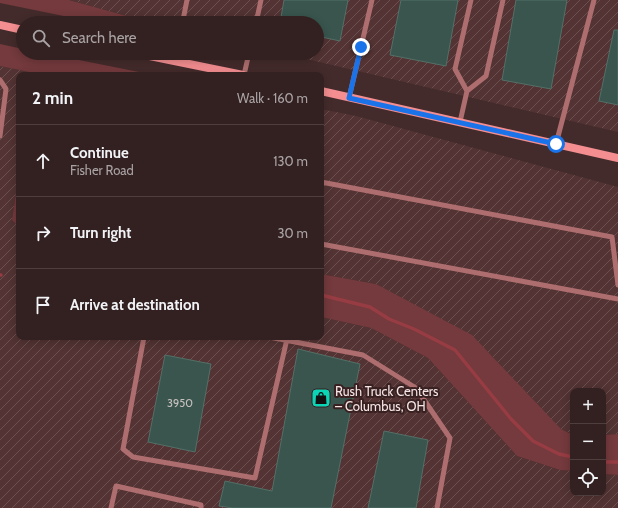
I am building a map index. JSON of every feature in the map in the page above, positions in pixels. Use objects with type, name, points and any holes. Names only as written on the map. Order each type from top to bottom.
[{"type":"main road","points":[[0,25],[16,28]]},
{"type":"main road","points":[[164,60],[215,72]]},
{"type":"main road","points":[[324,92],[618,158]]},
{"type":"lane","points":[[184,16],[187,0]]},
{"type":"lane","points":[[258,16],[261,0]]},
{"type":"lane","points":[[349,98],[372,0]]},
{"type":"lane","points":[[467,91],[455,69],[471,0]]},
{"type":"lane","points":[[460,122],[467,91],[486,76],[503,0]]},
{"type":"lane","points":[[556,144],[594,0]]},
{"type":"lane","points":[[245,72],[247,60]]},
{"type":"lane","points":[[0,80],[6,89],[0,136]]},
{"type":"lane","points":[[324,183],[612,237],[618,285]]},
{"type":"lane","points":[[324,245],[618,299]]},
{"type":"lane","points":[[143,340],[123,449],[134,457],[255,478],[287,340]]},
{"type":"lane","points":[[292,340],[363,355],[416,388],[450,438],[437,508]]},
{"type":"lane","points":[[111,508],[116,486],[201,505],[202,508]]},
{"type":"shaded area","points":[[0,0],[69,0],[127,16],[64,16],[0,3]]},
{"type":"shaded area","points":[[69,0],[618,0],[618,132],[311,60],[324,60],[324,16],[127,16]]},
{"type":"shaded area","points":[[0,44],[16,47],[16,60],[79,60],[139,72],[29,72],[0,66]]},
{"type":"shaded area","points":[[0,66],[30,72],[16,72],[16,193],[12,220],[16,224],[16,340],[324,340],[324,318],[371,328],[428,358],[517,456],[560,470],[570,471],[570,496],[606,496],[606,474],[618,475],[618,508],[0,508]]},
{"type":"shaded area","points":[[324,110],[356,116],[618,187],[618,434],[606,435],[606,388],[570,388],[570,434],[561,429],[376,284],[324,275]]},
{"type":"shaded area","points":[[16,193],[16,224],[12,220]]},
{"type":"shaded area","points":[[324,275],[376,284],[472,335],[561,429],[570,434],[570,471],[560,470],[517,456],[428,358],[371,328],[324,318]]},
{"type":"shaded area","points":[[618,434],[618,475],[606,474],[606,435]]},
{"type":"building","points":[[284,0],[348,0],[340,41],[324,38],[324,16],[281,16]]},
{"type":"building","points":[[401,0],[458,0],[446,66],[390,55]]},
{"type":"building","points":[[516,0],[567,0],[551,89],[502,80]]},
{"type":"building","points":[[614,30],[618,30],[618,105],[599,101]]},
{"type":"building","name":"Rush Truck Centers – Columbus, OH","points":[[298,349],[360,364],[331,508],[233,508],[219,506],[225,481],[272,491]]},
{"type":"building","points":[[165,355],[211,364],[195,452],[148,442]]},
{"type":"building","points":[[384,431],[428,440],[416,508],[368,508]]},
{"type":"waterway","points":[[324,296],[370,307],[389,319],[414,329],[455,350],[511,419],[533,441],[559,454],[570,456]]},
{"type":"waterway","points":[[606,462],[618,462]]},
{"type":"place","name":"Rush Truck Centers – Columbus, OH","points":[[321,398]]},
{"type":"route","points":[[361,47],[349,98],[556,144]]}]
